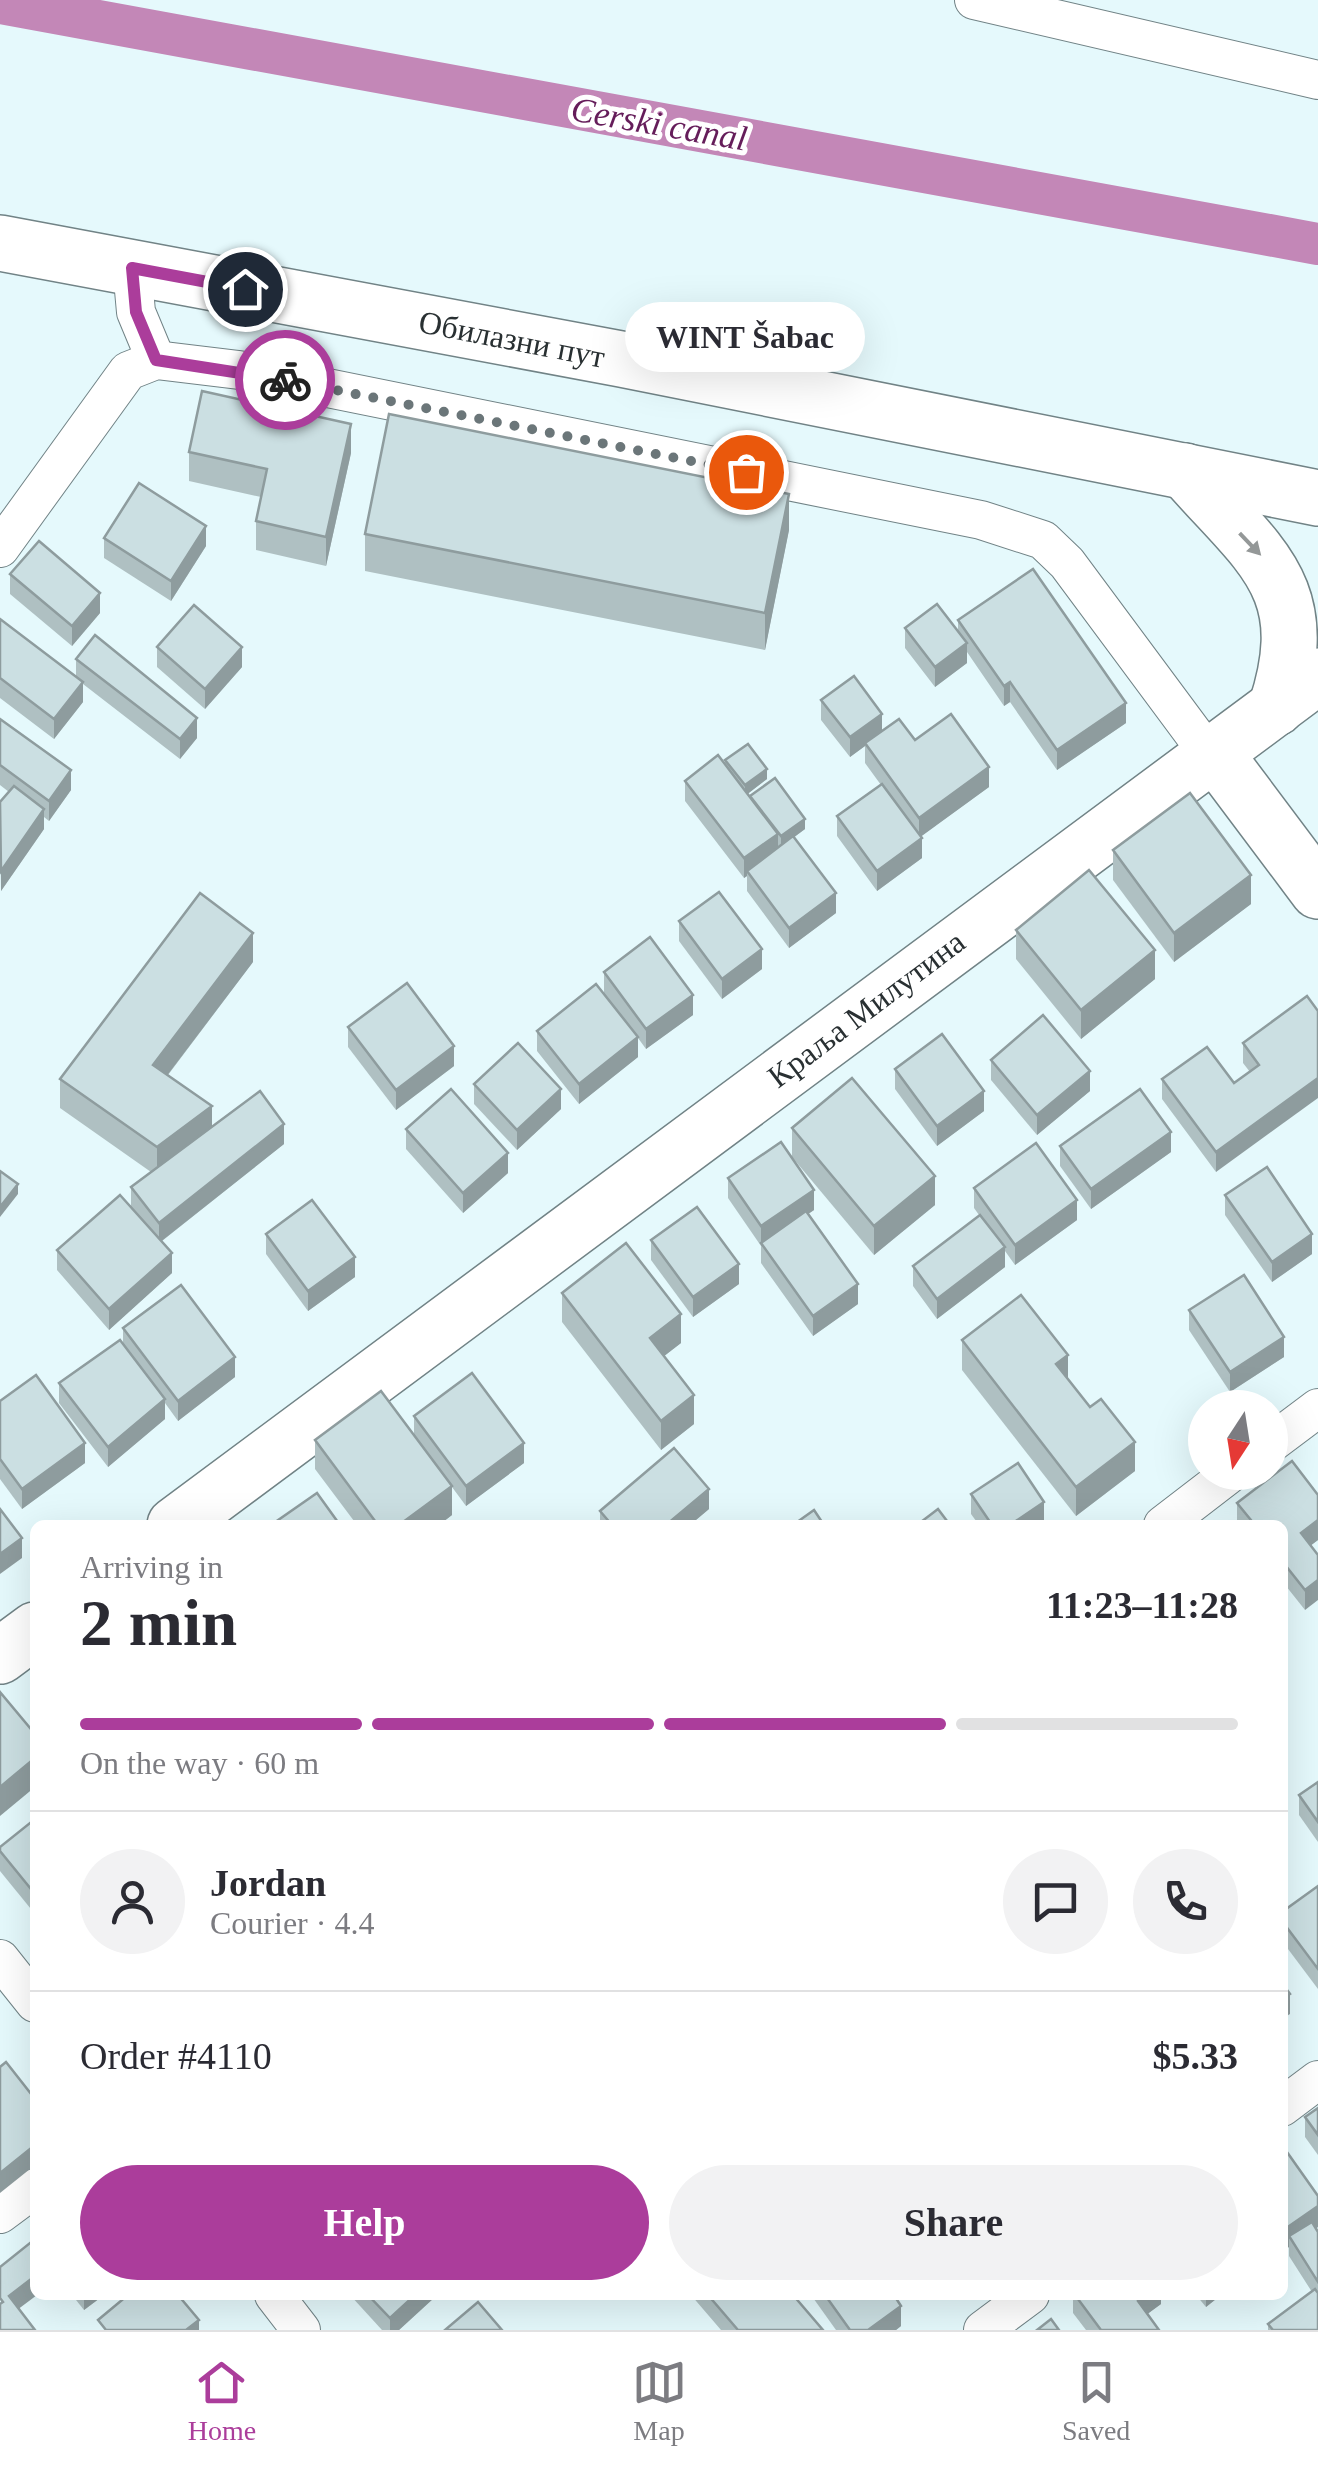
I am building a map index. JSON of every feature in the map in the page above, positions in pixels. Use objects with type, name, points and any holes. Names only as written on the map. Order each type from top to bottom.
[{"type":"main road","name":"Обилазни пут","points":[[0,243],[1318,498]]},
{"type":"main road","points":[[1185,471],[1259,553],[1283,591],[1297,692]]},
{"type":"main road","name":"Краља Милутина","points":[[183,1520],[1210,752],[1297,692]]},
{"type":"main road","points":[[1210,752],[1318,891]]},
{"type":"main road","points":[[0,1656],[30,1634]]},
{"type":"street","points":[[974,0],[1318,80]]},
{"type":"street","points":[[132,268],[136,312],[156,360]]},
{"type":"street","points":[[0,548],[111,388],[128,370],[156,360],[258,374],[902,502],[1024,532],[1044,540],[1067,563],[1210,752]]},
{"type":"street","points":[[1288,1430],[1318,1408]]},
{"type":"street","points":[[1170,1520],[1209,1490]]},
{"type":"street","points":[[0,1958],[30,1997]]},
{"type":"street","points":[[1288,2102],[1318,2080]]},
{"type":"street","points":[[0,2214],[30,2192]]},
{"type":"street","points":[[278,2300],[302,2330]]},
{"type":"street","points":[[983,2330],[1023,2300]]},
{"type":"building","points":[[202,391],[351,424],[326,537],[256,521],[267,469],[189,452]]},
{"type":"building","points":[[389,414],[789,494],[765,613],[365,534]]},
{"type":"building","points":[[139,483],[206,526],[171,581],[104,538]]},
{"type":"building","points":[[39,541],[100,593],[72,626],[10,574]]},
{"type":"building","points":[[1033,569],[1126,703],[1057,750],[1010,682],[1004,686],[958,620]]},
{"type":"building","points":[[937,604],[967,643],[935,667],[905,628]]},
{"type":"building","points":[[194,605],[242,647],[205,689],[157,647]]},
{"type":"building","points":[[0,619],[83,682],[54,719],[0,678]]},
{"type":"building","points":[[95,635],[197,718],[180,739],[76,659]]},
{"type":"building","points":[[854,676],[882,714],[850,737],[821,700]]},
{"type":"building","points":[[951,714],[989,767],[919,818],[865,743],[899,719],[915,740]]},
{"type":"building","points":[[0,719],[71,770],[49,801],[0,765]]},
{"type":"building","points":[[748,744],[767,769],[745,785],[725,760]]},
{"type":"building","points":[[718,755],[778,834],[744,858],[685,781]]},
{"type":"building","points":[[775,778],[805,819],[781,836],[750,796]]},
{"type":"building","points":[[882,784],[922,838],[877,871],[837,816]]},
{"type":"building","points":[[14,786],[44,809],[1,871],[0,802]]},
{"type":"building","points":[[1190,793],[1251,875],[1174,933],[1113,850]]},
{"type":"building","points":[[793,836],[836,893],[789,928],[747,871]]},
{"type":"building","points":[[1089,870],[1155,950],[1081,1010],[1016,930]]},
{"type":"building","points":[[719,892],[762,949],[722,979],[679,921]]},
{"type":"building","points":[[200,893],[253,933],[153,1065],[212,1106],[157,1147],[60,1079]]},
{"type":"building","points":[[650,937],[693,995],[646,1029],[604,972]]},
{"type":"building","points":[[407,983],[454,1046],[396,1090],[348,1027]]},
{"type":"building","points":[[596,984],[638,1037],[579,1084],[537,1031]]},
{"type":"building","points":[[1307,996],[1318,1011],[1318,1078],[1216,1152],[1162,1079],[1207,1047],[1234,1083],[1259,1065],[1243,1043]]},
{"type":"building","points":[[1043,1015],[1090,1071],[1037,1115],[991,1060]]},
{"type":"building","points":[[942,1034],[984,1091],[937,1126],[895,1069]]},
{"type":"building","points":[[518,1043],[561,1089],[517,1130],[474,1084]]},
{"type":"building","points":[[852,1078],[935,1176],[874,1226],[792,1128]]},
{"type":"building","points":[[451,1089],[508,1153],[463,1193],[406,1129]]},
{"type":"building","points":[[1140,1089],[1171,1132],[1091,1189],[1060,1146]]},
{"type":"building","points":[[260,1091],[284,1124],[159,1223],[131,1187]]},
{"type":"building","points":[[781,1142],[814,1190],[761,1226],[728,1178]]},
{"type":"building","points":[[1036,1143],[1077,1200],[1015,1245],[974,1188]]},
{"type":"building","points":[[1267,1167],[1312,1234],[1272,1262],[1225,1195]]},
{"type":"building","points":[[0,1171],[18,1184],[0,1207]]},
{"type":"building","points":[[120,1195],[172,1253],[109,1309],[57,1250]]},
{"type":"building","points":[[312,1200],[355,1257],[308,1291],[266,1234]]},
{"type":"building","points":[[697,1207],[739,1264],[693,1297],[651,1240]]},
{"type":"building","points":[[806,1211],[858,1284],[813,1316],[761,1243]]},
{"type":"building","points":[[980,1215],[1005,1247],[937,1299],[913,1266]]},
{"type":"building","points":[[626,1243],[681,1314],[650,1338],[694,1395],[661,1421],[562,1293]]},
{"type":"building","points":[[1244,1275],[1284,1337],[1230,1372],[1189,1310]]},
{"type":"building","points":[[181,1285],[235,1357],[178,1401],[123,1328]]},
{"type":"building","points":[[1021,1295],[1068,1355],[1056,1364],[1090,1407],[1101,1399],[1135,1442],[1076,1487],[962,1340]]},
{"type":"building","points":[[120,1340],[165,1399],[108,1447],[59,1383]]},
{"type":"building","points":[[472,1373],[524,1443],[466,1486],[414,1416]]},
{"type":"building","points":[[36,1375],[85,1443],[22,1489],[0,1459],[0,1401]]},
{"type":"building","points":[[381,1391],[452,1486],[406,1520],[374,1520],[315,1440]]},
{"type":"building","points":[[674,1448],[709,1489],[672,1520],[608,1520],[600,1511]]},
{"type":"building","points":[[1292,1461],[1318,1495],[1318,1520],[1301,1533],[1318,1555],[1318,1580],[1305,1590],[1288,1569],[1288,1520],[1251,1520],[1237,1503],[1254,1490],[1288,1490],[1288,1464]]},
{"type":"building","points":[[1018,1463],[1044,1502],[1017,1520],[989,1520],[971,1494]]},
{"type":"building","points":[[317,1493],[336,1520],[278,1520]]},
{"type":"building","points":[[0,1509],[22,1538],[0,1554]]},
{"type":"building","points":[[938,1509],[946,1520],[924,1520]]},
{"type":"building","points":[[814,1510],[821,1520],[800,1520]]},
{"type":"building","points":[[0,1692],[30,1728],[30,1762],[0,1787]]},
{"type":"building","points":[[1318,1782],[1318,1822],[1299,1795]]},
{"type":"building","points":[[30,1823],[30,1888],[0,1851]]},
{"type":"building","points":[[1318,1886],[1318,1969],[1288,1929],[1288,1908]]},
{"type":"building","points":[[6,2062],[30,2093],[30,2149],[0,2173],[0,2067]]},
{"type":"building","points":[[1318,2108],[1318,2135],[1305,2117]]},
{"type":"building","points":[[1288,2154],[1318,2196],[1318,2206],[1288,2227]]},
{"type":"building","points":[[1312,2222],[1318,2232],[1318,2282],[1289,2236]]},
{"type":"building","points":[[30,2243],[30,2280],[9,2296],[35,2330],[0,2330],[0,2267]]},
{"type":"building","points":[[1315,2289],[1318,2330],[1273,2330],[1268,2324]]},
{"type":"building","points":[[122,2300],[182,2300],[199,2320],[186,2330],[106,2330],[98,2320]]},
{"type":"building","points":[[373,2300],[410,2300],[390,2318]]},
{"type":"building","points":[[712,2300],[797,2300],[823,2330],[738,2330]]},
{"type":"building","points":[[829,2300],[897,2300],[901,2306],[868,2330],[850,2330]]},
{"type":"building","points":[[1079,2300],[1139,2300],[1159,2330],[1101,2330]]},
{"type":"building","points":[[478,2302],[502,2330],[445,2330]]},
{"type":"building","points":[[1051,2319],[1059,2330],[1037,2330]]},
{"type":"waterway","name":"Cerski canal","points":[[0,3],[1318,244]]},
{"type":"way so far","points":[[285,380],[746,472]]},
{"type":"place","name":"WINT Šabac","points":[[746,472]]},
{"type":"route","points":[[245,289],[132,268],[136,312],[156,360],[285,380]]}]
